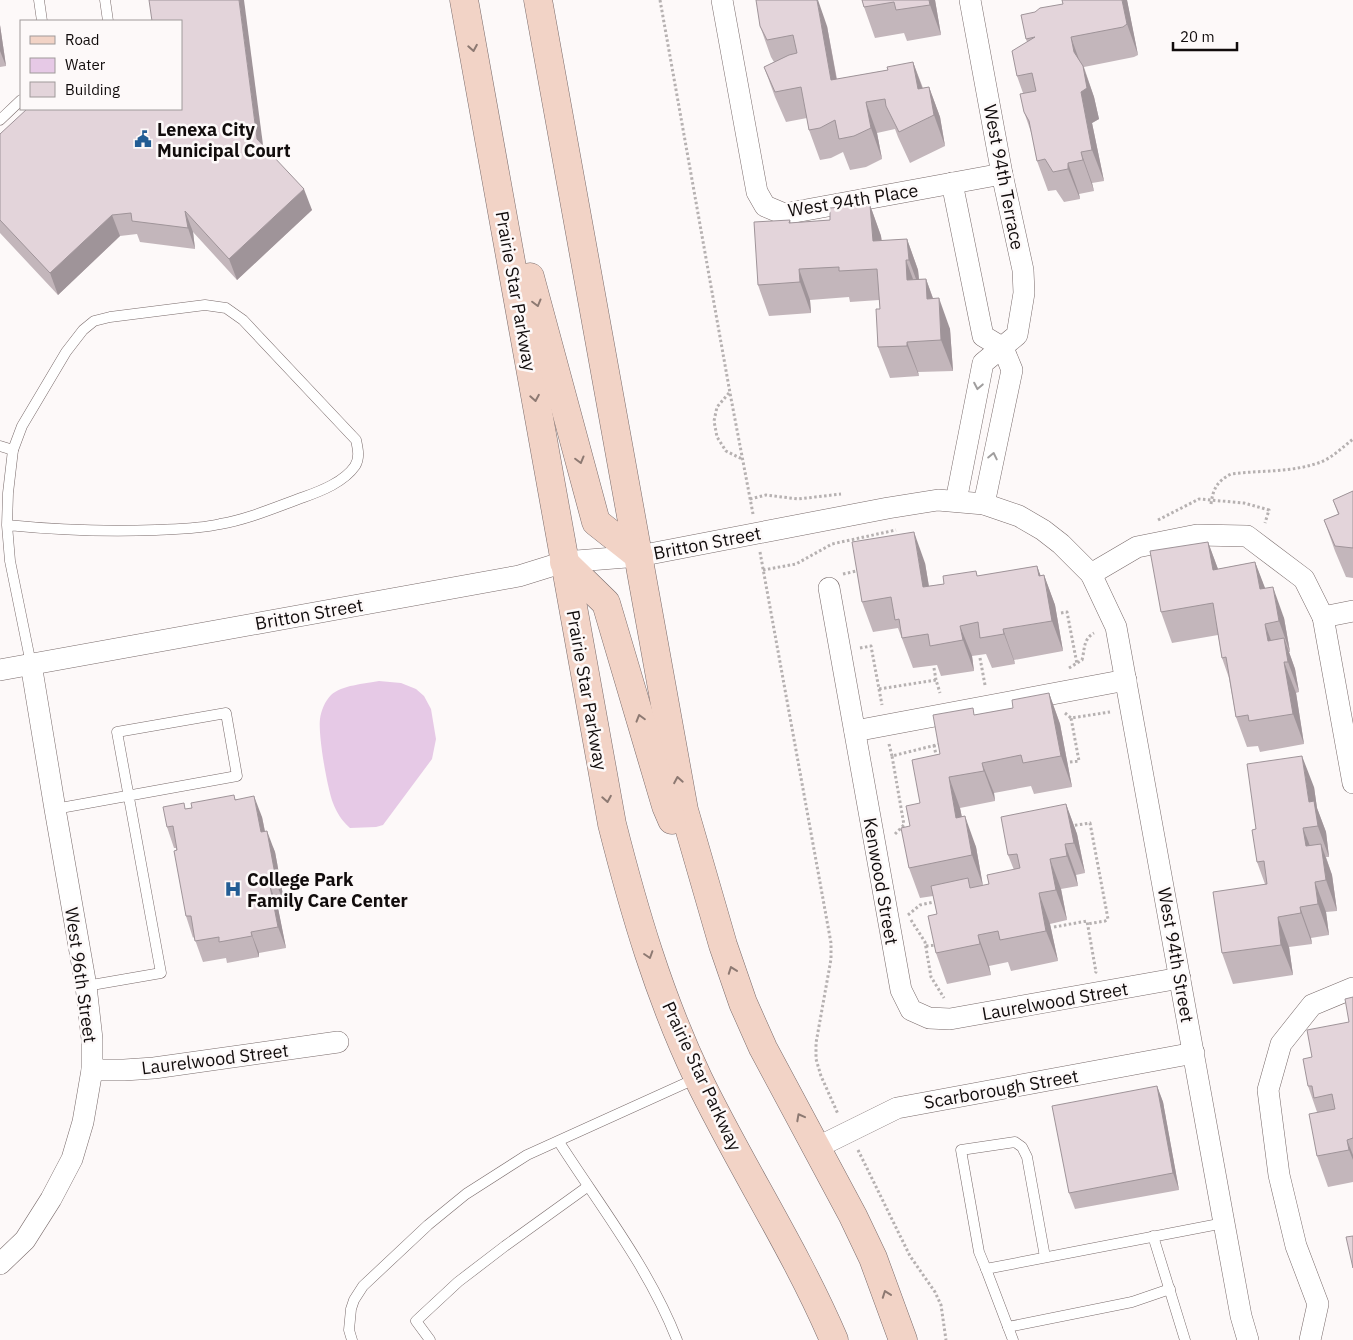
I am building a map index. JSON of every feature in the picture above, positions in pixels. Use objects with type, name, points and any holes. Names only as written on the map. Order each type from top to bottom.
[{"type":"main road","name":"Prairie Star Parkway","points":[[464,0],[612,824],[631,901],[651,962],[698,1077],[732,1144],[817,1300],[834,1340]]},
{"type":"main road","points":[[538,0],[684,810],[718,928],[743,1003],[755,1030],[853,1216],[873,1258],[903,1340]]},
{"type":"main road","points":[[483,104],[596,522],[639,556]]},
{"type":"main road","points":[[564,562],[606,603],[666,806],[718,928]]},
{"type":"street","name":"West 94th Place","points":[[722,0],[757,192],[765,206],[784,214],[1002,174]]},
{"type":"street","name":"West 94th Terrace","points":[[956,501],[983,363],[1017,335],[1024,293],[1023,270],[1002,174],[970,0]]},
{"type":"street","points":[[952,183],[983,336],[1003,348],[1012,370],[984,504]]},
{"type":"street","name":"Britton Street","points":[[0,670],[519,576],[564,562],[639,556],[938,500],[984,504],[1019,516],[1043,530],[1061,544],[1091,574]]},
{"type":"street","points":[[1091,574],[1137,547],[1197,535],[1247,536],[1304,579],[1323,616],[1353,784]]},
{"type":"street","name":"West 94th Street","points":[[1091,574],[1116,627],[1241,1316],[1248,1340]]},
{"type":"street","name":"Kenwood Street","points":[[834,581],[855,731],[901,990],[911,1010],[929,1018]]},
{"type":"street","points":[[1323,616],[1353,611]]},
{"type":"street","name":"West 96th Street","points":[[0,1264],[25,1240],[72,1159],[83,1122],[92,1070],[92,1039],[86,986],[31,664]]},
{"type":"street","points":[[855,731],[1126,680]]},
{"type":"street","name":"Laurelwood Street","points":[[929,1018],[950,1019],[1180,978]]},
{"type":"street","points":[[1310,1340],[1318,1304],[1296,1246],[1279,1175],[1268,1090],[1282,1044],[1312,1005],[1353,988]]},
{"type":"street","name":"Laurelwood Street","points":[[92,1070],[154,1068],[338,1042]]},
{"type":"street","name":"Scarborough Street","points":[[816,1148],[896,1108],[1194,1053]]},
{"type":"lane","points":[[39,0],[42,20]]},
{"type":"lane","points":[[105,0],[108,20]]},
{"type":"lane","points":[[0,120],[20,101]]},
{"type":"lane","points":[[7,525],[62,530],[122,531],[187,529],[219,525],[239,520],[319,492],[342,479],[356,466],[359,456],[356,440],[243,320],[226,308],[206,305],[110,317],[94,321],[82,330],[66,352],[22,426],[13,450],[8,493],[7,525],[10,561],[31,664]]},
{"type":"lane","points":[[0,446],[13,450]]},
{"type":"lane","points":[[55,809],[130,796],[237,776],[226,713],[117,732],[130,796],[161,973],[86,986]]},
{"type":"lane","points":[[352,1340],[349,1324],[354,1300],[363,1286],[375,1273],[466,1194],[527,1155],[698,1077]]},
{"type":"lane","points":[[559,1142],[587,1187],[626,1242],[645,1274],[677,1340]]},
{"type":"lane","points":[[1013,1340],[979,1252],[961,1150],[1015,1142],[1022,1147],[1027,1157],[1045,1257]]},
{"type":"lane","points":[[430,1340],[416,1321],[458,1282],[504,1246],[587,1187]]},
{"type":"lane","points":[[986,1269],[1224,1223]]},
{"type":"lane","points":[[1153,1236],[1185,1340]]},
{"type":"lane","points":[[1008,1327],[1132,1302],[1170,1289]]},
{"type":"path","points":[[660,0],[753,513]]},
{"type":"path","points":[[730,392],[717,407],[714,421],[717,436],[726,451],[742,459]]},
{"type":"path","points":[[1211,502],[1212,493],[1216,486],[1222,479],[1231,474],[1293,469],[1321,462],[1335,454],[1353,439]]},
{"type":"path","points":[[750,499],[766,496],[798,499],[845,493]]},
{"type":"path","points":[[1151,521],[1160,519],[1199,499],[1211,502],[1244,503],[1270,510],[1265,524],[1272,528]]},
{"type":"path","points":[[764,570],[796,564],[832,544],[905,528]]},
{"type":"path","points":[[760,552],[831,943],[816,1043],[816,1059],[821,1076],[841,1119]]},
{"type":"path","points":[[834,581],[867,569]]},
{"type":"path","points":[[1061,613],[1067,612],[1077,664]]},
{"type":"path","points":[[1093,628],[1096,641]]},
{"type":"path","points":[[1067,669],[1082,660],[1086,640],[1088,636],[1094,634]]},
{"type":"path","points":[[855,649],[872,646],[882,708]]},
{"type":"path","points":[[980,658],[984,685],[994,683]]},
{"type":"path","points":[[934,668],[939,693],[948,692]]},
{"type":"path","points":[[879,690],[936,680]]},
{"type":"path","points":[[1064,712],[1071,718],[1079,760],[1070,762]]},
{"type":"path","points":[[1071,718],[1110,712]]},
{"type":"path","points":[[893,837],[904,825],[892,756],[941,744],[940,737]]},
{"type":"path","points":[[934,746],[937,764]]},
{"type":"path","points":[[1062,828],[1090,822],[1108,919],[1087,924]]},
{"type":"path","points":[[908,915],[920,905],[938,901]]},
{"type":"path","points":[[903,907],[925,942],[931,978],[948,1004]]},
{"type":"path","points":[[1054,927],[1087,921],[1096,972],[1088,974]]},
{"type":"path","points":[[926,946],[944,944]]},
{"type":"path","points":[[857,1146],[910,1256],[935,1292],[941,1305],[946,1340]]},
{"type":"water","points":[[379,681],[401,683],[416,689],[424,696],[431,709],[436,739],[432,759],[383,825],[350,828],[333,803],[322,748],[321,716],[324,706],[331,695],[341,689],[354,685]]},
{"type":"building","name":"Lenexa City Municipal Court","points":[[149,0],[239,0],[257,139],[304,189],[229,259],[185,211],[188,228],[132,221],[131,213],[112,215],[50,273],[0,220],[0,134],[26,110],[182,110],[182,20],[152,20]]},
{"type":"building","points":[[756,0],[817,0],[831,80],[888,70],[887,67],[913,62],[918,89],[929,87],[934,115],[899,132],[886,106],[885,99],[866,102],[871,128],[854,136],[839,139],[835,120],[820,128],[809,130],[801,87],[775,92],[764,67],[797,53],[793,35],[767,40],[760,26]]},
{"type":"building","points":[[862,0],[929,0],[930,5],[896,10],[894,2],[864,7]]},
{"type":"building","points":[[1062,0],[1122,0],[1127,24],[1123,27],[1071,37],[1074,52],[1083,66],[1087,88],[1081,92],[1092,150],[1081,152],[1083,160],[1068,163],[1068,169],[1053,172],[1045,159],[1037,161],[1029,121],[1024,112],[1020,94],[1036,91],[1032,73],[1017,76],[1012,51],[1035,37],[1026,39],[1021,15],[1035,12],[1040,8],[1063,4]]},
{"type":"building","points":[[870,205],[873,241],[907,239],[909,260],[906,260],[907,280],[926,279],[927,299],[939,298],[941,340],[907,342],[907,346],[878,347],[876,309],[880,309],[877,269],[839,271],[839,267],[799,269],[800,282],[758,285],[754,222],[790,220],[789,223],[830,220],[830,208]]},
{"type":"building","points":[[1353,491],[1353,548],[1335,546],[1324,520],[1339,514],[1333,500]]},
{"type":"building","points":[[914,532],[923,587],[944,584],[943,576],[976,571],[977,576],[1037,566],[1039,576],[1044,575],[1052,621],[1003,629],[1004,634],[980,638],[978,622],[960,626],[963,640],[930,646],[928,634],[902,638],[899,619],[895,620],[891,597],[862,602],[852,542]]},
{"type":"building","points":[[1208,542],[1213,570],[1255,562],[1260,589],[1273,587],[1279,621],[1265,624],[1268,641],[1284,638],[1288,662],[1284,662],[1293,714],[1249,721],[1248,715],[1236,717],[1226,657],[1222,658],[1213,603],[1161,612],[1150,551]]},
{"type":"building","points":[[1049,693],[1061,756],[1023,763],[1021,755],[982,763],[984,771],[949,777],[956,818],[965,816],[972,855],[909,868],[901,828],[910,826],[906,806],[920,803],[912,760],[940,754],[933,715],[973,708],[974,715],[1013,708],[1012,700]]},
{"type":"building","points":[[1302,756],[1309,802],[1314,801],[1318,826],[1303,828],[1306,846],[1321,844],[1326,880],[1315,882],[1318,904],[1300,907],[1301,913],[1278,917],[1281,945],[1222,953],[1213,892],[1267,884],[1264,861],[1257,862],[1252,830],[1256,829],[1247,764]]},
{"type":"building","name":"College Park Family Care Center","points":[[234,795],[235,800],[254,796],[261,832],[267,831],[277,885],[270,886],[278,927],[251,932],[252,936],[219,942],[219,937],[195,941],[191,916],[186,916],[174,851],[177,850],[173,826],[167,827],[163,807],[184,803],[185,809],[192,808],[191,803]]},
{"type":"building","points":[[1066,804],[1074,843],[1065,844],[1067,856],[1050,859],[1056,890],[1039,893],[1046,931],[1000,940],[998,931],[978,935],[980,944],[936,953],[928,916],[937,914],[931,886],[968,878],[970,888],[989,884],[987,875],[1020,868],[1017,854],[1008,855],[1001,817]]},
{"type":"building","points":[[1353,997],[1353,1138],[1347,1140],[1349,1150],[1317,1156],[1309,1114],[1335,1109],[1332,1094],[1314,1098],[1312,1086],[1308,1086],[1303,1059],[1312,1057],[1307,1030],[1349,1022],[1345,999]]},
{"type":"building","points":[[1157,1086],[1173,1173],[1069,1193],[1052,1106]]},
{"type":"building","points":[[1353,1236],[1353,1268],[1346,1237]]},
{"type":"place","name":"Lenexa City Municipal Court","points":[[143,139]]},
{"type":"place","name":"College Park Family Care Center","points":[[233,889]]}]
